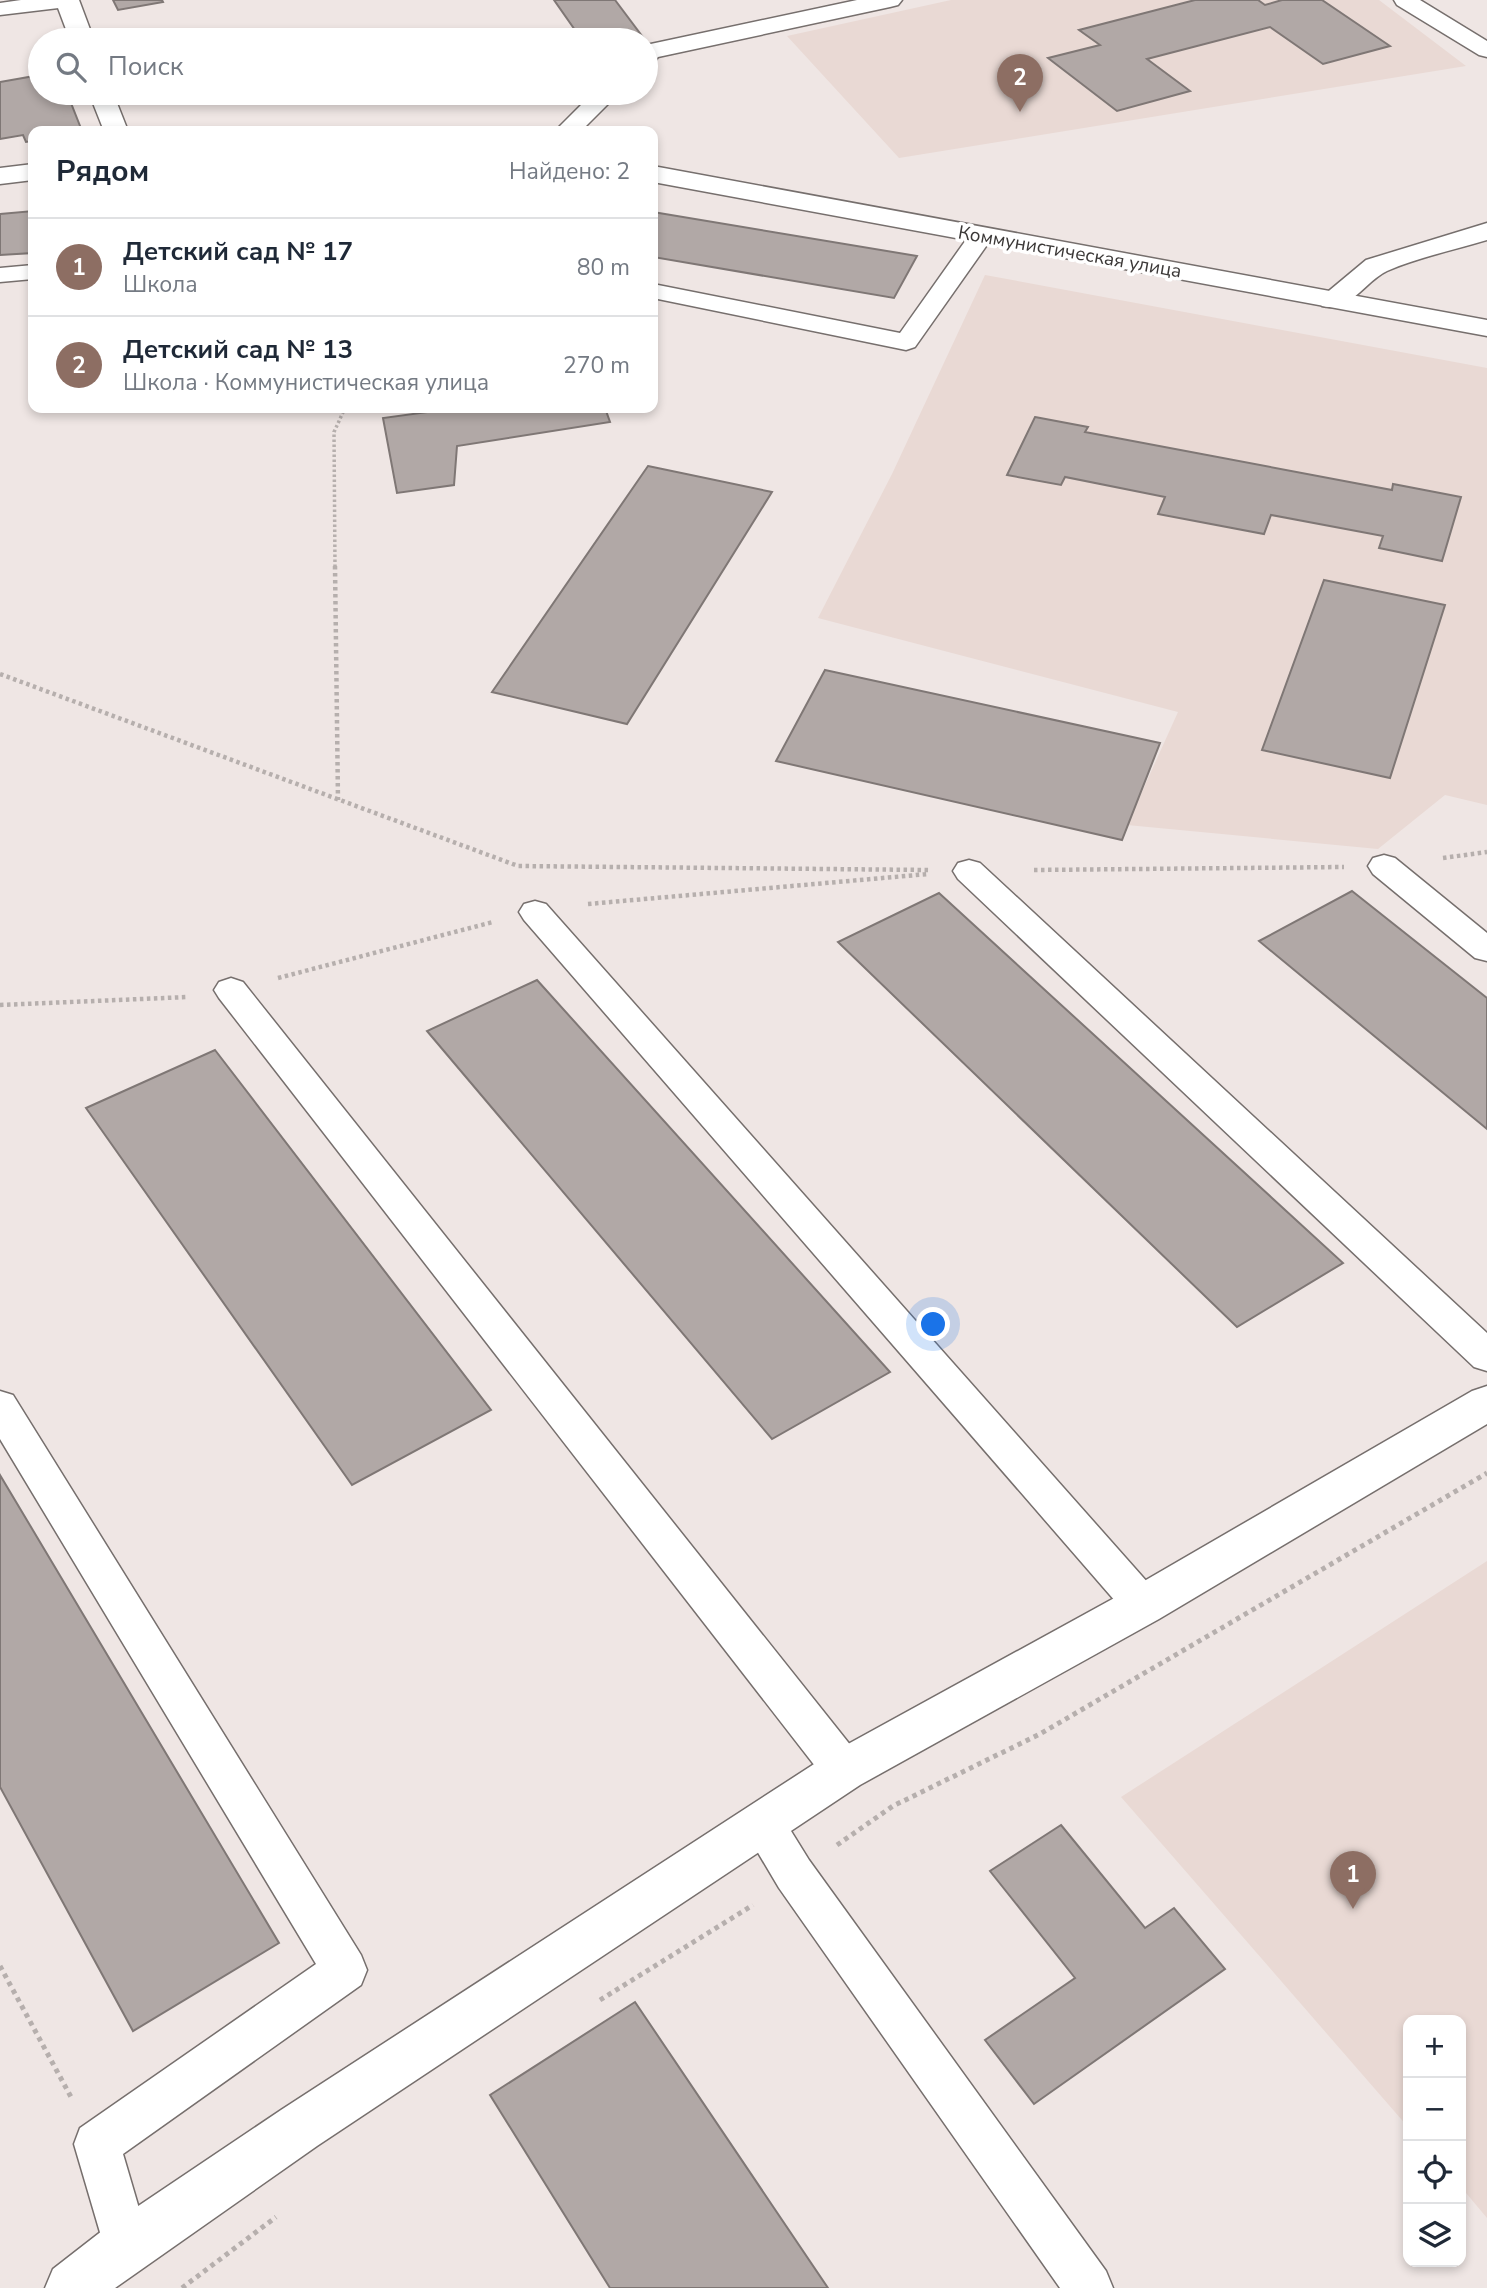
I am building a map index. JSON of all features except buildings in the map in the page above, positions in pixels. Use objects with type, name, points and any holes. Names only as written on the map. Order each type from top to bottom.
[{"type":"street","points":[[67,0],[78,28]]},
{"type":"street","points":[[658,49],[890,0]]},
{"type":"street","points":[[106,105],[114,126]]},
{"type":"street","points":[[572,126],[594,105]]},
{"type":"street","points":[[0,176],[28,173]]},
{"type":"street","name":"Коммунистическая улица","points":[[658,175],[1487,328]]},
{"type":"street","points":[[1332,300],[1376,266],[1487,231]]},
{"type":"street","points":[[72,2288],[126,2246],[299,2128],[844,1769],[1143,1605],[1487,1403]]},
{"type":"lane","points":[[0,9],[67,0]]},
{"type":"lane","points":[[1405,0],[1487,50]]},
{"type":"lane","points":[[658,293],[905,342],[982,235]]},
{"type":"lane","points":[[0,275],[28,272]]},
{"type":"lane","points":[[1384,866],[1487,950]]},
{"type":"lane","points":[[969,871],[1487,1356]]},
{"type":"lane","points":[[535,912],[1143,1605]]},
{"type":"lane","points":[[231,990],[844,1769]]},
{"type":"lane","points":[[0,1406],[345,1970],[97,2144],[126,2246]]},
{"type":"lane","points":[[763,1824],[794,1874],[1089,2288]]},
{"type":"path","points":[[338,800],[334,432],[343,413]]},
{"type":"path","points":[[0,674],[518,866],[969,871],[1384,866]]},
{"type":"path","points":[[0,1005],[206,997],[548,908],[969,871]]},
{"type":"path","points":[[0,1966],[97,2144]]},
{"type":"shaded area","points":[[951,0],[1379,0],[1466,66],[899,158],[787,36]]},
{"type":"shaded area","points":[[985,275],[1487,368],[1487,805],[1445,795],[1378,849],[1127,825],[1178,712],[818,618],[892,474]]},
{"type":"shaded area","points":[[1487,1561],[1487,2218],[1466,2193],[1466,2015],[1403,2015],[1403,2121],[1121,1797]]},
{"type":"place","name":"Детский сад № 13","points":[[1020,112]]},
{"type":"place","name":"Детский сад № 17","points":[[1353,1909]]}]
